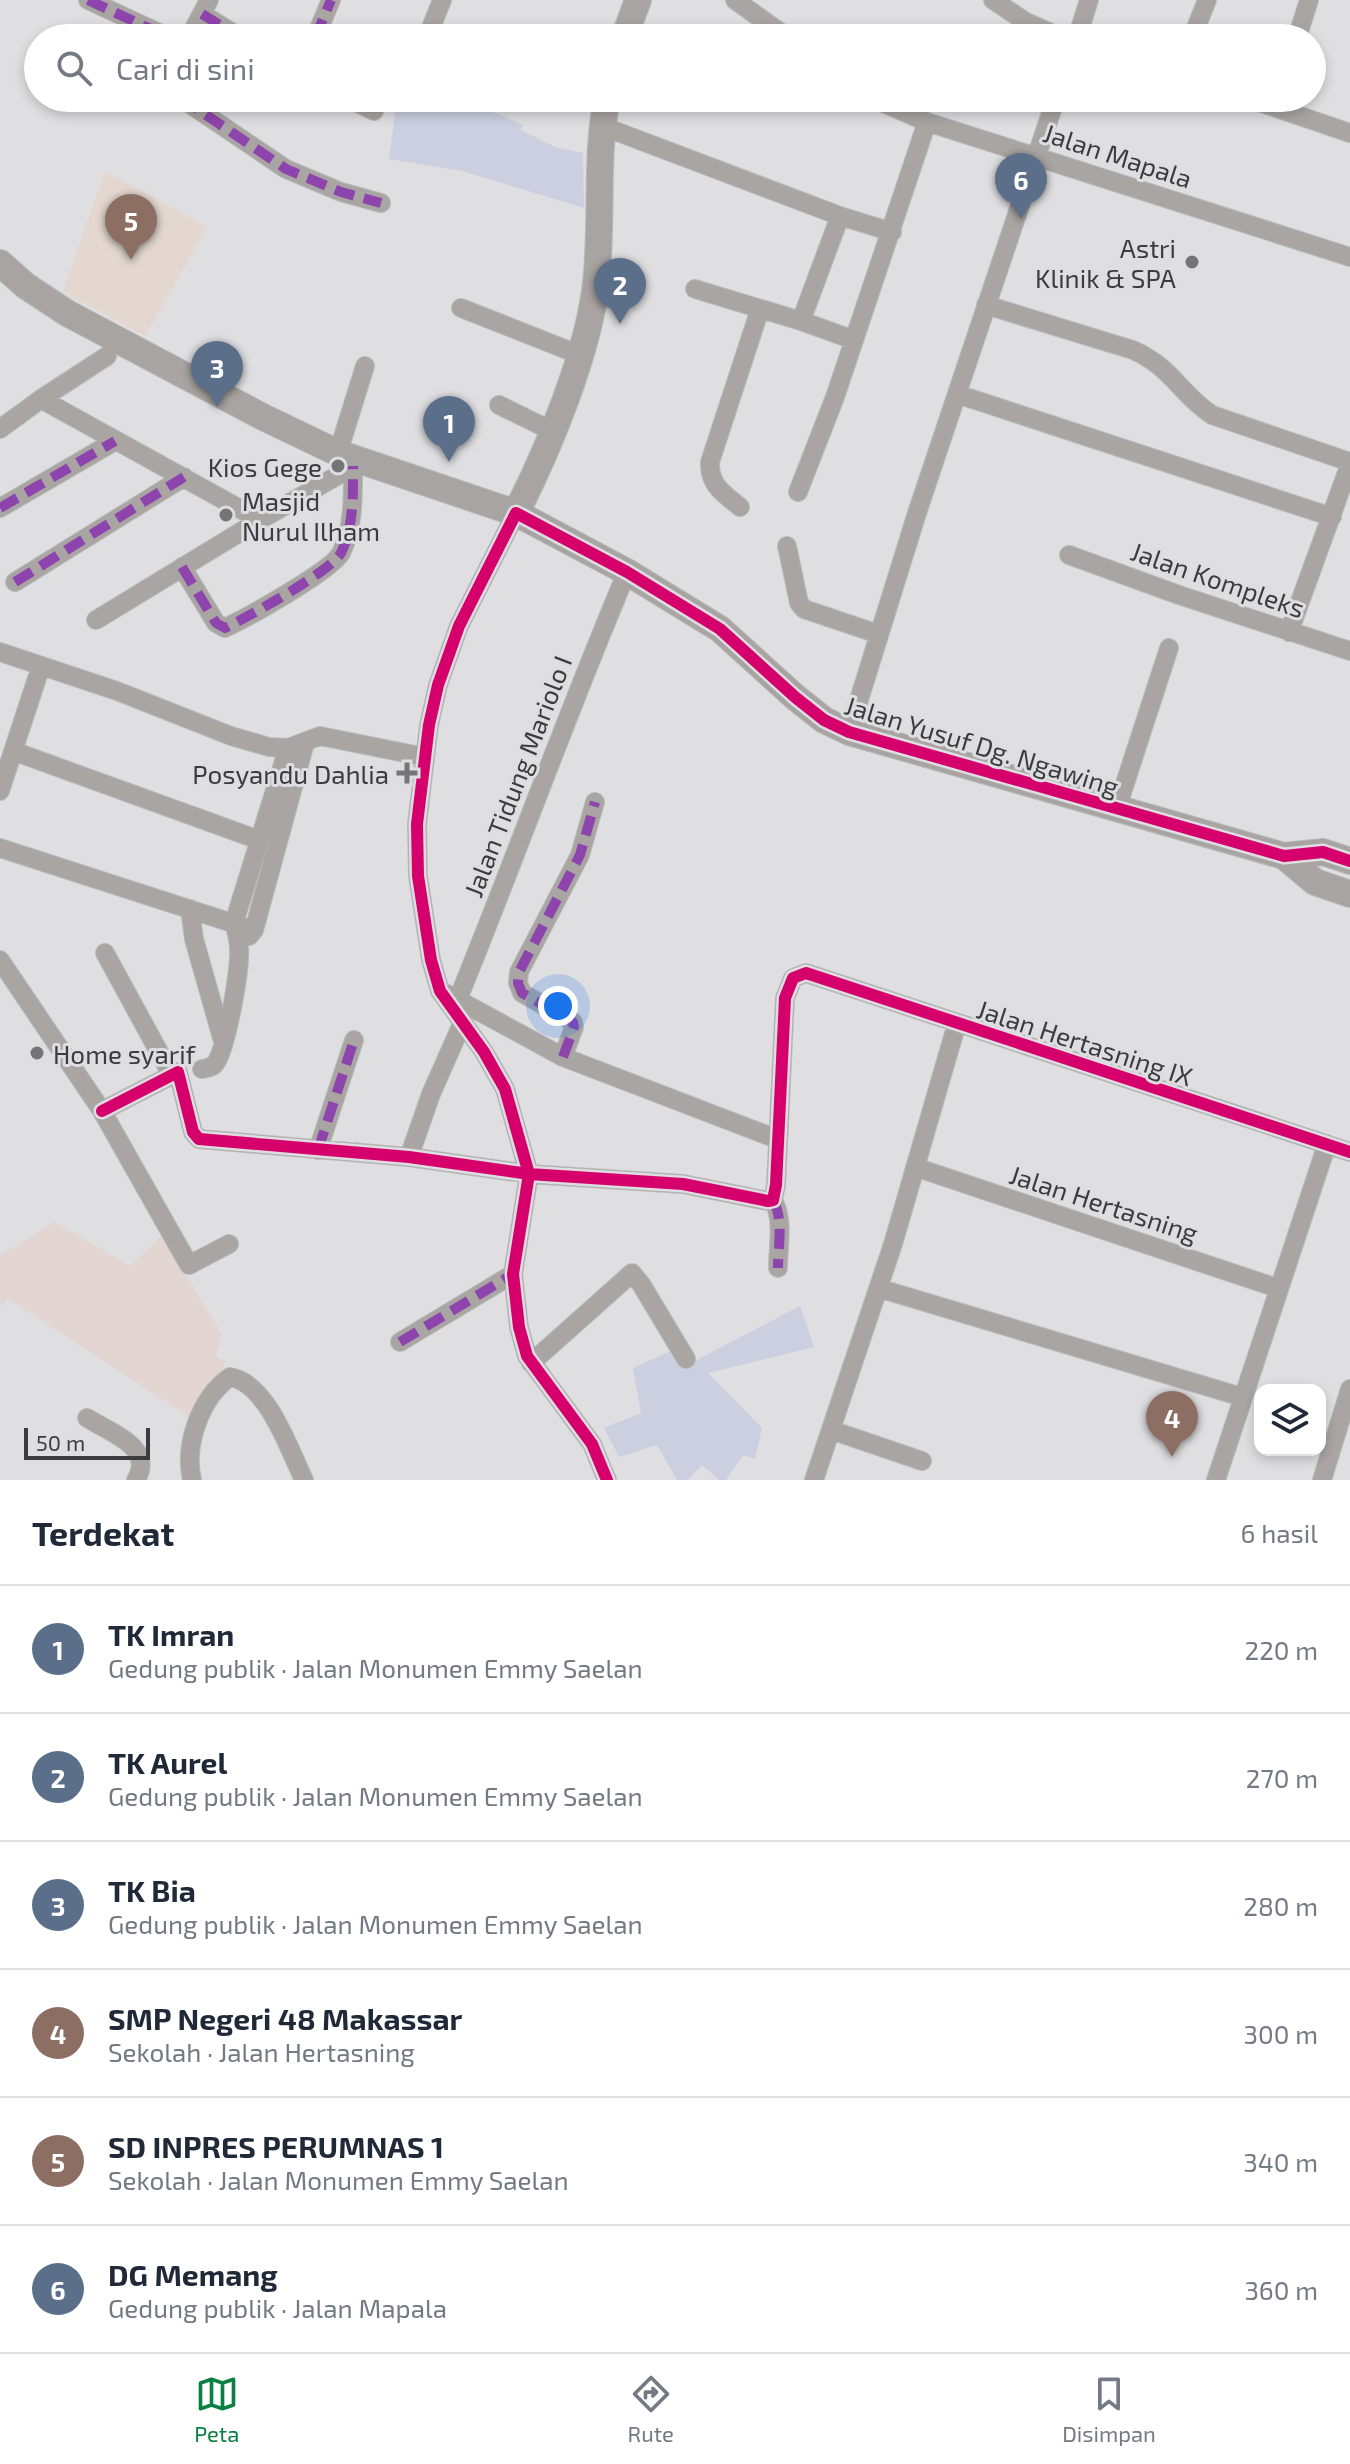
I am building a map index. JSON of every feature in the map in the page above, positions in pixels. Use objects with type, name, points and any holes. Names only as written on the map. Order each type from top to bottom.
[{"type":"street","points":[[88,0],[140,24]]},
{"type":"street","points":[[321,24],[331,0]]},
{"type":"street","points":[[433,24],[442,0]]},
{"type":"street","points":[[629,24],[638,0]]},
{"type":"street","points":[[735,0],[768,24]]},
{"type":"street","points":[[993,0],[1030,24]]},
{"type":"street","points":[[1081,24],[1089,0]]},
{"type":"street","points":[[1198,24],[1207,0]]},
{"type":"street","points":[[1301,24],[1309,0]]},
{"type":"street","points":[[206,7],[225,24]]},
{"type":"street","points":[[202,112],[286,169],[341,192],[381,203]]},
{"type":"street","points":[[604,112],[596,285],[580,355],[552,431],[516,513],[446,658],[425,757],[417,824],[418,876],[428,948],[440,991],[484,1052],[505,1089],[529,1174],[513,1274],[519,1327],[527,1356],[592,1444],[607,1480]]},
{"type":"street","name":"Jalan Mapala","points":[[904,112],[927,122],[1350,257]]},
{"type":"street","points":[[849,732],[878,634],[1051,112]]},
{"type":"street","points":[[1301,112],[1350,133]]},
{"type":"street","points":[[798,492],[892,232],[927,122]]},
{"type":"street","points":[[602,126],[840,216],[892,232]]},
{"type":"street","points":[[801,321],[840,216]]},
{"type":"street","name":"Jalan Yusuf Dg. Ngawing","points":[[0,263],[26,286],[67,313],[263,417],[351,460],[516,513],[627,572],[720,629],[795,697],[824,720],[849,732],[1284,856],[1323,852],[1350,861]]},
{"type":"street","points":[[695,289],[854,340]]},
{"type":"street","points":[[986,305],[1133,350],[1167,370],[1196,404],[1212,415],[1350,463],[1289,632]]},
{"type":"street","points":[[461,308],[580,355]]},
{"type":"street","points":[[740,507],[714,484],[710,462],[760,309]]},
{"type":"street","points":[[0,429],[107,356]]},
{"type":"street","points":[[182,567],[220,626],[230,625],[336,560],[342,550],[351,515],[351,460],[365,366]]},
{"type":"street","points":[[957,394],[1332,517]]},
{"type":"street","points":[[41,399],[260,520]]},
{"type":"street","points":[[499,405],[552,431]]},
{"type":"street","points":[[0,508],[115,441]]},
{"type":"street","points":[[96,620],[260,520],[351,460]]},
{"type":"street","points":[[15,582],[184,477]]},
{"type":"street","points":[[787,546],[799,603],[804,609],[878,634]]},
{"type":"street","name":"Jalan Kompleks","points":[[1069,555],[1350,651]]},
{"type":"street","name":"Jalan Tidung Mariolo I","points":[[458,999],[627,572]]},
{"type":"street","points":[[1117,808],[1169,648]]},
{"type":"street","points":[[0,652],[269,747],[296,745],[320,736],[425,757]]},
{"type":"street","points":[[0,791],[41,666]]},
{"type":"street","points":[[202,1069],[211,1068],[217,1062],[238,982],[239,948],[234,923],[259,840],[296,745]]},
{"type":"street","points":[[239,948],[254,930],[296,745]]},
{"type":"street","points":[[13,751],[259,840]]},
{"type":"street","points":[[563,1057],[573,1022],[522,993],[518,983],[519,972],[580,855],[595,802]]},
{"type":"street","points":[[0,848],[254,930]]},
{"type":"street","name":"Jalan Yusuf Dg. Ngawing","points":[[1284,856],[1315,882],[1350,894]]},
{"type":"street","points":[[190,909],[194,939],[222,1042]]},
{"type":"street","points":[[105,953],[174,1073],[195,1137],[409,1157],[529,1174],[683,1184],[762,1201],[773,1200]]},
{"type":"street","points":[[0,960],[102,1111],[189,1265],[229,1244]]},
{"type":"street","name":"Jalan Hertasning IX","points":[[777,1139],[785,998],[793,978],[806,973],[1350,1152]]},
{"type":"street","points":[[440,991],[563,1057],[777,1139],[773,1200],[779,1226],[778,1268]]},
{"type":"street","points":[[814,1480],[878,1288],[957,1023]]},
{"type":"street","points":[[409,1157],[431,1094],[462,1024]]},
{"type":"street","points":[[318,1150],[354,1040]]},
{"type":"street","points":[[102,1111],[174,1073]]},
{"type":"street","points":[[1216,1480],[1327,1144]]},
{"type":"street","name":"Jalan Hertasning","points":[[915,1167],[1277,1288]]},
{"type":"street","points":[[531,1363],[632,1273],[686,1359]]},
{"type":"street","points":[[400,1342],[513,1274]]},
{"type":"street","points":[[878,1288],[1242,1397]]},
{"type":"street","points":[[192,1480],[189,1457],[195,1432],[211,1396],[230,1377],[239,1378],[252,1387],[266,1403],[304,1480]]},
{"type":"street","points":[[1322,1480],[1350,1389]]},
{"type":"street","points":[[87,1418],[134,1447],[141,1456],[142,1470],[136,1480]]},
{"type":"street","points":[[831,1430],[922,1461]]},
{"type":"shaded area","points":[[395,112],[494,112],[523,125],[521,130],[555,147],[583,153],[584,208],[462,171],[389,159]]},
{"type":"shaded area","points":[[105,171],[207,227],[145,336],[63,292]]},
{"type":"shaded area","points":[[55,1222],[130,1266],[162,1235],[222,1335],[216,1356],[226,1361],[200,1424],[7,1298],[0,1308],[0,1255]]},
{"type":"shaded area","points":[[800,1306],[814,1347],[708,1373],[762,1428],[755,1459],[743,1455],[726,1480],[719,1480],[702,1465],[688,1480],[677,1480],[657,1445],[619,1457],[604,1428],[641,1413],[633,1368],[675,1349],[691,1363]]},
{"type":"marked path","points":[[88,0],[140,24]]},
{"type":"marked path","points":[[321,24],[331,0]]},
{"type":"marked path","points":[[202,14],[218,24]]},
{"type":"marked path","points":[[202,112],[286,169],[341,192],[381,203]]},
{"type":"marked path","points":[[0,508],[115,441]]},
{"type":"marked path","points":[[182,567],[216,623],[225,628],[269,604],[322,571],[341,553],[351,521],[353,466]]},
{"type":"marked path","points":[[15,582],[184,477]]},
{"type":"marked path","points":[[563,1057],[573,1022],[522,993],[518,983],[519,972],[580,855],[595,802]]},
{"type":"marked path","points":[[318,1150],[354,1040]]},
{"type":"marked path","points":[[773,1200],[779,1224],[778,1268]]},
{"type":"marked path","points":[[400,1342],[513,1274]]},
{"type":"cycle path","points":[[607,1480],[592,1444],[527,1356],[519,1327],[513,1274],[529,1174],[505,1089],[484,1052],[440,991],[431,960],[418,876],[417,824],[429,725],[438,685],[459,626],[516,513],[627,572],[720,629],[795,697],[824,720],[849,732],[1284,856],[1323,852],[1350,861]]},
{"type":"cycle path","points":[[102,1111],[178,1072],[193,1132],[199,1139],[409,1157],[529,1174],[683,1184],[768,1201],[773,1200],[776,1185],[785,998],[793,978],[806,973],[1350,1152]]},
{"type":"place","name":"DG Memang","points":[[1021,219]]},
{"type":"place","name":"SD INPRES PERUMNAS 1","points":[[131,260]]},
{"type":"place","name":"Astri Klinik & SPA","points":[[1192,262]]},
{"type":"place","name":"TK Aurel","points":[[620,324]]},
{"type":"place","name":"TK Bia","points":[[217,407]]},
{"type":"place","name":"TK Imran","points":[[449,462]]},
{"type":"place","name":"Kios Gege","points":[[338,466]]},
{"type":"place","name":"Masjid Nurul Ilham","points":[[226,515]]},
{"type":"place","name":"Posyandu Dahlia","points":[[407,773]]},
{"type":"place","name":"Home syarif","points":[[37,1053]]},
{"type":"place","name":"SMP Negeri 48 Makassar","points":[[1172,1457]]}]
